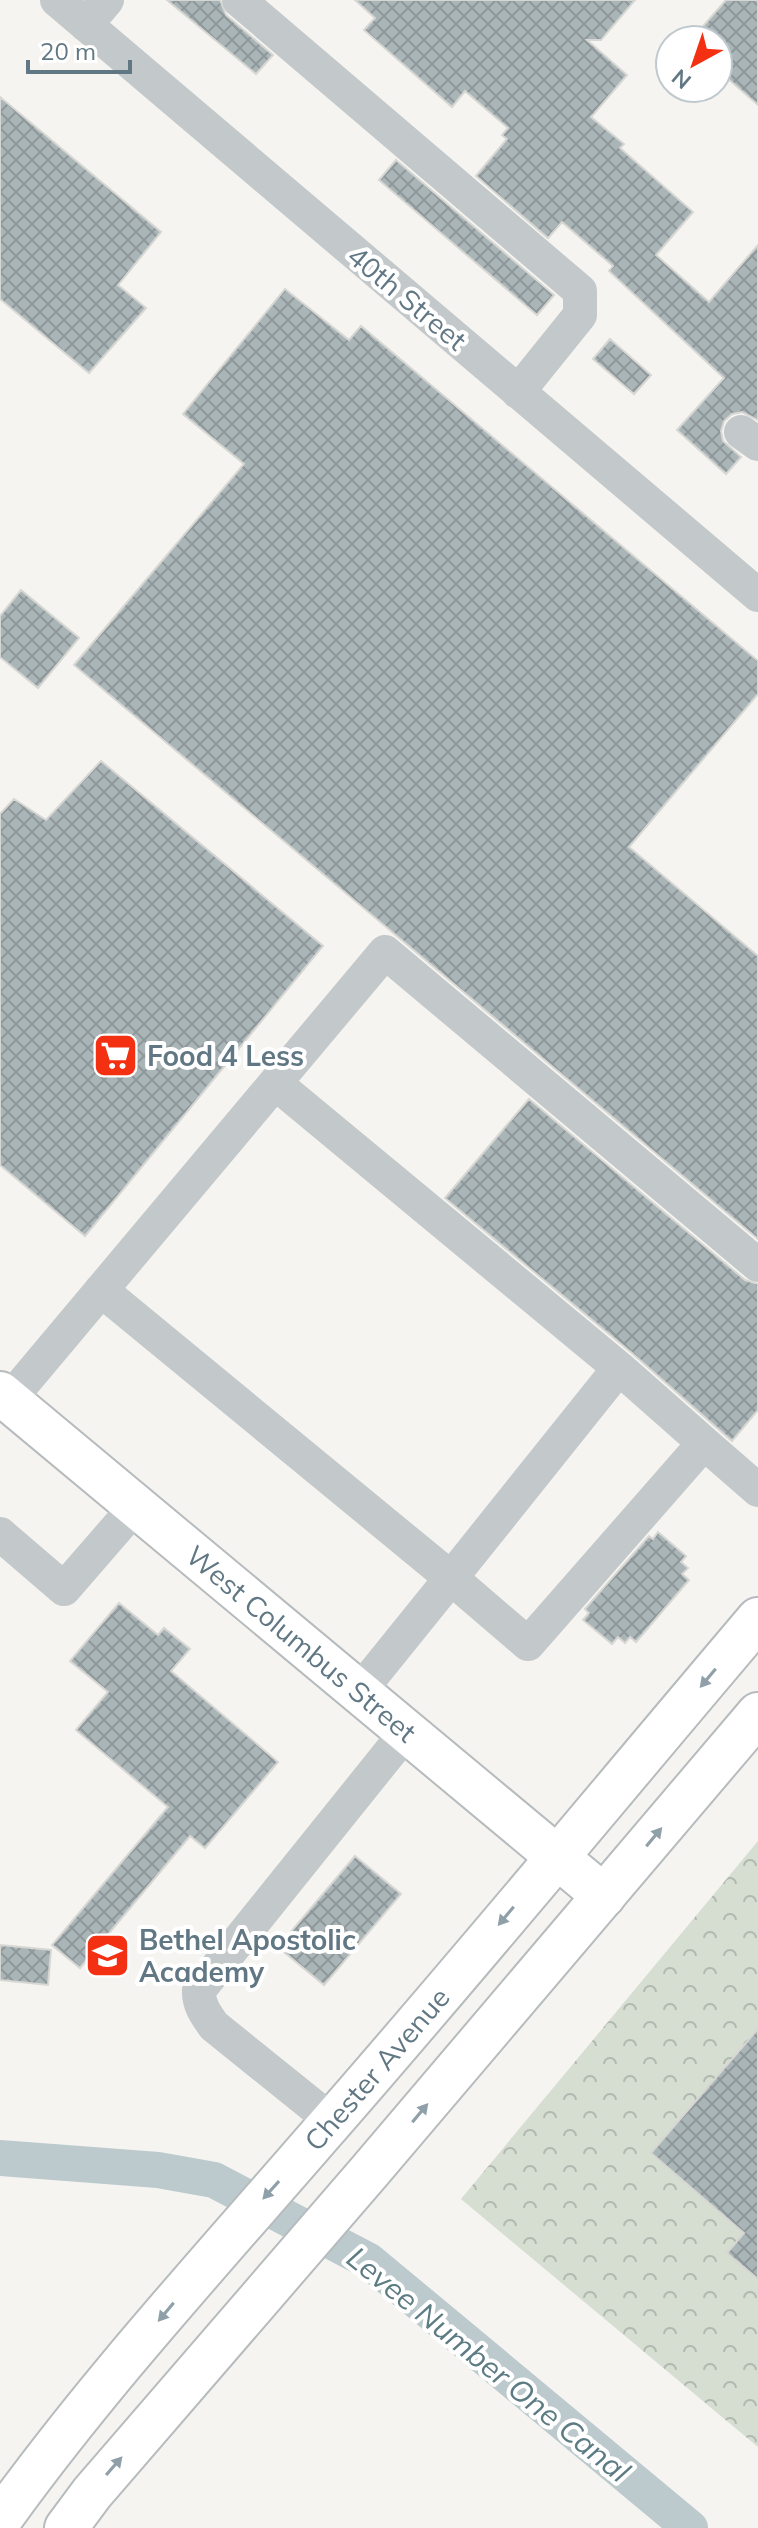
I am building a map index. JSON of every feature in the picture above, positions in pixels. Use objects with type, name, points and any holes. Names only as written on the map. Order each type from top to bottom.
[{"type":"main road","name":"West Columbus Street","points":[[4,1397],[604,1896]]},
{"type":"main road","name":"Chester Avenue","points":[[0,2520],[45,2457],[216,2252],[758,1619]]},
{"type":"main road","points":[[66,2528],[92,2493],[262,2293],[369,2172],[758,1714]]},
{"type":"street","name":"40th Street","points":[[57,0],[97,12],[518,392],[758,595]]},
{"type":"street","points":[[239,0],[580,291],[580,315],[518,392]]},
{"type":"street","points":[[4,1397],[101,1290],[385,952],[758,1265]]},
{"type":"street","points":[[275,1083],[619,1368],[704,1443],[754,1478]]},
{"type":"street","points":[[101,1290],[528,1644],[704,1443]]},
{"type":"street","points":[[359,1692],[619,1368]]},
{"type":"street","points":[[0,1534],[64,1589],[136,1506]]},
{"type":"street","points":[[327,2126],[214,2026],[205,2014],[199,1990],[407,1731]]},
{"type":"green space","points":[[758,1841],[758,2447],[461,2199]]},
{"type":"building","points":[[167,0],[220,0],[226,15],[273,55],[256,74]]},
{"type":"building","points":[[355,0],[635,0],[601,40],[587,40],[627,75],[591,117],[624,144],[620,148],[693,212],[656,255],[709,302],[758,245],[758,420],[742,412],[732,414],[724,421],[721,431],[723,441],[741,457],[726,474],[677,430],[724,378],[609,271],[613,266],[562,222],[548,238],[476,176],[507,139],[502,135],[508,128],[465,91],[452,107],[364,30],[375,18]]},
{"type":"building","points":[[726,0],[758,0],[758,105],[734,84],[734,24],[705,24]]},
{"type":"building","points":[[0,97],[161,232],[118,285],[146,308],[89,373],[0,299]]},
{"type":"building","points":[[396,160],[554,295],[537,315],[379,180]]},
{"type":"building","points":[[285,289],[349,340],[361,326],[758,661],[758,694],[629,847],[758,956],[758,1239],[74,665],[244,464],[183,414]]},
{"type":"building","points":[[610,339],[651,375],[634,394],[593,359]]},
{"type":"building","points":[[21,590],[79,638],[38,688],[0,657],[0,616]]},
{"type":"building","name":"Food 4 Less","points":[[101,761],[323,946],[85,1236],[0,1165],[0,814],[14,799],[46,820]]},
{"type":"building","points":[[529,1099],[745,1280],[758,1284],[758,1410],[732,1441],[632,1353],[445,1198]]},
{"type":"building","points":[[658,1532],[686,1556],[681,1562],[688,1568],[682,1574],[689,1580],[636,1642],[630,1637],[625,1643],[618,1637],[612,1644],[583,1620],[589,1613],[585,1609],[649,1536],[653,1539]]},
{"type":"building","points":[[119,1603],[158,1635],[164,1628],[190,1649],[171,1671],[278,1762],[205,1848],[190,1836],[80,1968],[52,1945],[168,1807],[76,1730],[108,1692],[70,1661]]},
{"type":"building","points":[[355,1856],[401,1894],[324,1985],[278,1947]]},
{"type":"building","points":[[0,1945],[51,1950],[48,1985],[0,1980]]},
{"type":"building","points":[[758,2029],[758,2279],[727,2253],[744,2233],[651,2153]]},
{"type":"waterway","name":"Levee Number One Canal","points":[[0,2158],[158,2170],[214,2180],[369,2261],[690,2528]]},
{"type":"place","name":"Food 4 Less","points":[[116,1056]]},
{"type":"place","name":"Bethel Apostolic Academy","points":[[108,1956]]}]
